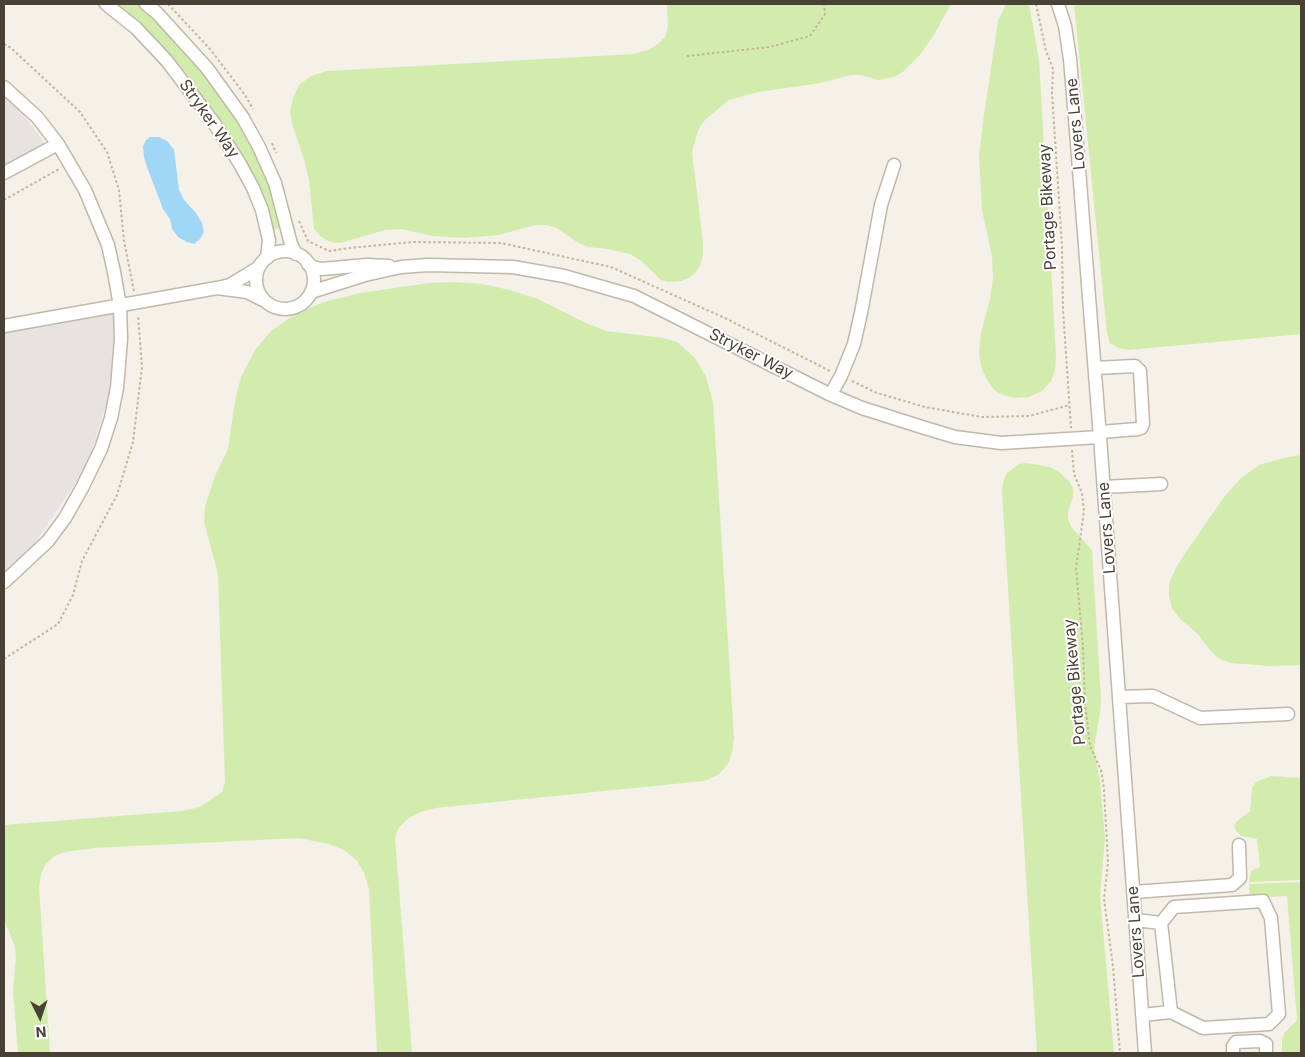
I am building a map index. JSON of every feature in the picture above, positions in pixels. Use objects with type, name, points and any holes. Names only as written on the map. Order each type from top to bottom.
[{"type":"street","name":"Stryker Way","points":[[106,4],[136,28],[167,61],[214,123],[235,156],[253,188],[262,210],[269,240],[267,258]]},
{"type":"street","name":"Stryker Way","points":[[146,4],[207,68],[243,118],[259,147],[275,183],[291,244],[296,254]]},
{"type":"street","name":"Lovers Lane","points":[[1058,4],[1065,26],[1070,59],[1104,487],[1144,1053]]},
{"type":"street","points":[[4,87],[37,117],[58,144],[84,190],[108,245],[120,306],[121,340],[117,388],[110,418],[100,449],[78,496],[48,541],[4,582]]},
{"type":"street","points":[[4,173],[58,144]]},
{"type":"street","points":[[831,394],[841,376],[854,344],[881,205],[894,165]]},
{"type":"street","points":[[4,326],[230,285],[258,268],[267,258],[280,252],[296,254],[308,264],[313,272],[314,282],[311,292]]},
{"type":"street","name":"Stryker Way","points":[[308,264],[322,269],[377,264],[401,267]]},
{"type":"street","name":"Stryker Way","points":[[265,302],[282,309],[290,308],[306,300],[311,292],[365,275],[401,267],[455,264],[513,267],[564,276],[634,296],[862,408],[925,428],[982,441],[1023,442],[1141,428],[1143,424],[1140,371],[1135,366],[1095,368]]},
{"type":"street","points":[[258,268],[256,286],[265,302]]},
{"type":"street","points":[[217,288],[247,292],[265,302]]},
{"type":"street","points":[[1104,487],[1161,484]]},
{"type":"street","points":[[1119,698],[1153,696],[1200,718],[1288,714]]},
{"type":"street","points":[[1133,892],[1232,885],[1240,878],[1239,845]]},
{"type":"street","points":[[1142,1016],[1171,1012],[1203,1028],[1269,1024],[1280,1014],[1270,918],[1262,901],[1174,907],[1161,924],[1171,1012]]},
{"type":"street","points":[[1135,920],[1161,924]]},
{"type":"street","points":[[1233,1053],[1233,1046],[1236,1042],[1260,1041],[1266,1044],[1266,1053]]},
{"type":"path","points":[[687,56],[770,46],[810,36],[825,14],[824,4]]},
{"type":"path","name":"Portage Bikeway","points":[[1036,4],[1046,51],[1054,69],[1052,93],[1070,412]]},
{"type":"path","points":[[4,44],[11,48],[80,112],[107,152],[119,190],[124,241],[137,303],[142,367],[133,442],[117,495],[82,561],[73,596],[58,624],[4,659]]},
{"type":"path","points":[[4,200],[70,163]]},
{"type":"path","name":"Portage Bikeway","points":[[1072,457],[1074,474],[1082,493],[1084,511],[1076,568],[1083,647],[1085,703],[1090,746],[1101,770],[1104,789],[1108,863],[1104,898],[1113,966],[1120,1053]]},
{"type":"green space","points":[[116,4],[138,4],[155,18],[191,56],[235,115],[257,154],[273,195],[282,228],[274,229],[257,181],[199,91],[177,62],[153,36]]},
{"type":"green space","points":[[667,4],[951,4],[920,55],[904,71],[894,77],[878,80],[861,75],[851,75],[821,83],[758,92],[729,100],[705,120],[698,130],[692,152],[703,253],[701,263],[696,272],[689,278],[681,281],[669,282],[661,280],[640,260],[630,254],[588,247],[557,228],[547,225],[535,225],[499,235],[465,238],[432,236],[402,229],[385,230],[340,243],[330,242],[320,236],[314,229],[309,180],[292,124],[290,111],[299,85],[311,76],[327,71],[633,54],[648,50],[665,37],[668,27]]},
{"type":"green space","points":[[1006,4],[1029,4],[1039,60],[1056,355],[1055,371],[1051,381],[1042,391],[1029,397],[1016,398],[995,391],[981,367],[979,353],[981,333],[990,299],[993,278],[992,256],[982,210],[979,156],[998,21]]},
{"type":"green space","points":[[1074,4],[1301,4],[1301,334],[1129,350],[1119,348],[1110,343],[1107,333]]},
{"type":"green space","points":[[429,283],[482,284],[538,299],[606,331],[663,338],[677,342],[695,358],[706,377],[713,402],[734,738],[728,764],[718,775],[704,781],[435,808],[418,813],[406,820],[398,829],[395,838],[412,1053],[377,1053],[369,889],[364,873],[357,861],[346,851],[329,844],[299,838],[94,848],[65,852],[54,856],[45,865],[39,887],[50,1053],[18,1053],[13,990],[16,958],[15,947],[4,919],[4,825],[182,811],[200,807],[222,792],[225,782],[218,574],[204,522],[205,506],[215,476],[228,449],[235,401],[241,377],[255,350],[271,331],[288,319],[306,309],[327,301],[360,293]]},
{"type":"green space","points":[[1301,455],[1301,665],[1270,666],[1231,663],[1218,658],[1198,634],[1179,618],[1172,608],[1169,597],[1169,583],[1178,564],[1208,520],[1224,497],[1241,478],[1259,465]]},
{"type":"green space","points":[[1027,463],[1050,467],[1069,481],[1073,488],[1073,496],[1068,512],[1068,520],[1072,528],[1092,550],[1101,699],[1094,749],[1100,781],[1105,839],[1100,896],[1114,1053],[1037,1053],[1002,492],[1003,482],[1007,473],[1019,464]]},
{"type":"green space","points":[[1271,776],[1301,778],[1301,880],[1249,882],[1251,871],[1260,867],[1257,839],[1242,836],[1234,827],[1236,822],[1250,811],[1252,788],[1256,782]]},
{"type":"green space","points":[[1301,882],[1301,1053],[1282,1053],[1282,1039],[1285,1032],[1297,1020],[1287,896],[1250,898],[1249,884]]},
{"type":"shaded area","points":[[4,91],[52,152],[4,176]]},
{"type":"shaded area","points":[[120,306],[111,389],[87,466],[32,547],[4,576],[4,326]]},
{"type":"water","points":[[150,137],[159,137],[167,141],[174,150],[179,190],[184,200],[202,223],[204,232],[194,244],[178,237],[172,229],[170,219],[163,209],[144,157],[143,146]]}]
